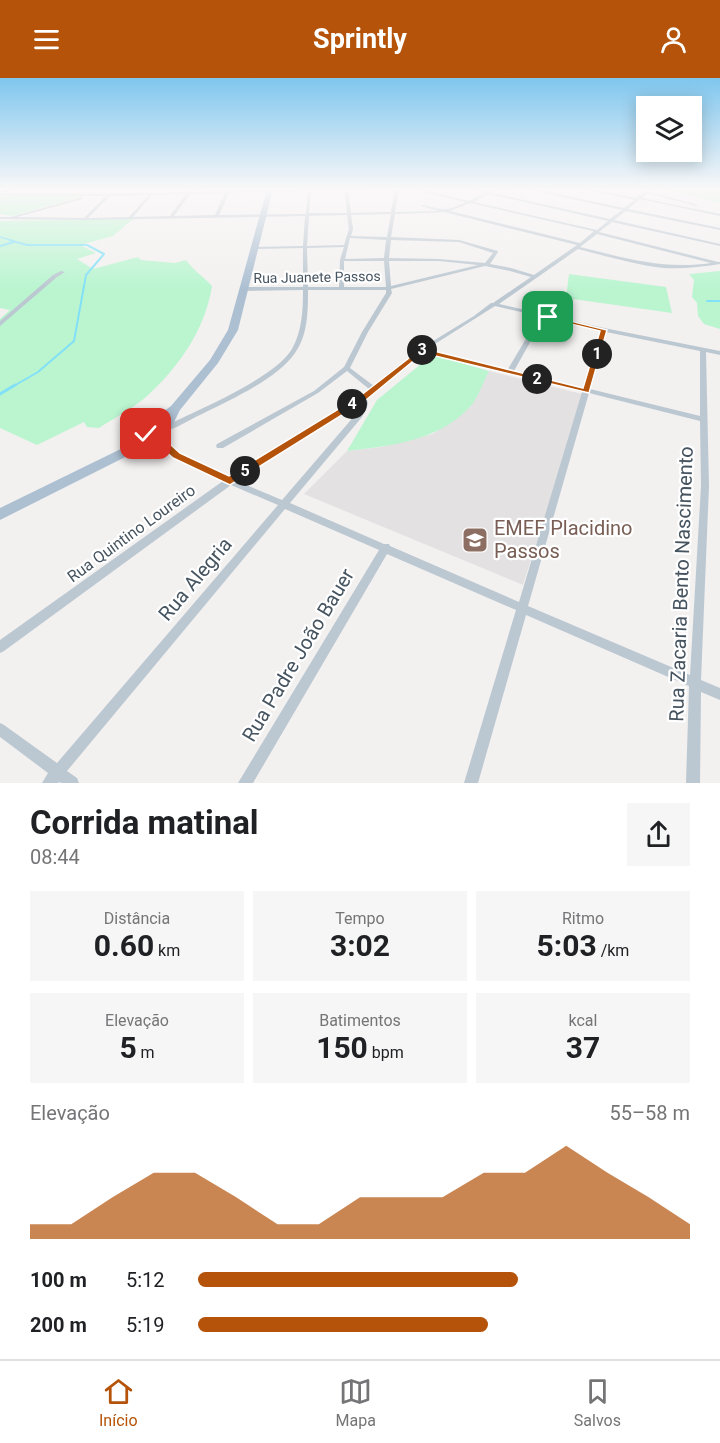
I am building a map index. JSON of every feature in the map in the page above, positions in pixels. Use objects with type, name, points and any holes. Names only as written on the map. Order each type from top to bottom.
[{"type":"main road","points":[[0,514],[156,433],[214,361],[230,337],[261,222]]},
{"type":"street","points":[[307,222],[306,289],[300,338],[292,354],[264,377],[156,433],[176,456],[720,694]]},
{"type":"street","points":[[341,288],[342,260],[349,237],[350,222]]},
{"type":"street","points":[[391,222],[386,260],[391,288]]},
{"type":"street","points":[[485,222],[664,268],[690,269],[719,263]]},
{"type":"street","points":[[553,222],[719,263]]},
{"type":"street","name":"Rua Quintino Loureiro","points":[[0,647],[225,479],[363,398],[422,350],[579,246],[609,222]]},
{"type":"street","points":[[619,222],[720,245]]},
{"type":"street","points":[[688,222],[720,229]]},
{"type":"street","points":[[349,237],[468,243],[496,252],[487,264]]},
{"type":"street","points":[[255,248],[346,246]]},
{"type":"street","points":[[342,260],[487,264],[534,276]]},
{"type":"street","name":"Rua Juanete Passos","points":[[244,289],[391,288],[487,264]]},
{"type":"street","points":[[0,324],[63,272]]},
{"type":"street","name":"Rua Juanete Passos","points":[[220,446],[316,392],[347,368],[365,332],[386,302],[391,288]]},
{"type":"street","points":[[493,304],[604,330],[720,353]]},
{"type":"street","points":[[471,783],[604,330]]},
{"type":"street","points":[[510,372],[530,337]]},
{"type":"street","points":[[422,350],[702,419]]},
{"type":"street","name":"Rua Zacaria Bento Nascimento","points":[[693,783],[695,683],[705,486],[702,419],[703,350]]},
{"type":"street","points":[[347,368],[373,389]]},
{"type":"street","name":"Rua Alegria","points":[[54,778],[359,416],[363,398]]},
{"type":"street","name":"Rua Padre João Bauer","points":[[245,783],[386,548]]},
{"type":"street","points":[[0,729],[54,778],[72,783]]},
{"type":"shaded area","name":"EMEF Placidino Passos","points":[[489,371],[582,394],[571,436],[523,585],[304,494],[347,451],[381,447],[433,434],[470,407]]},
{"type":"green space","points":[[0,222],[130,222],[113,236],[80,245],[96,253],[77,259],[93,269],[138,257],[141,260],[175,263],[186,260],[212,286],[203,318],[189,347],[146,397],[99,428],[87,427],[84,422],[37,445],[0,428],[0,319],[10,310],[0,308]]},
{"type":"green space","points":[[720,271],[720,329],[704,324],[698,316],[697,303],[692,297],[694,280],[689,274]]},
{"type":"green space","points":[[569,274],[666,287],[672,313],[566,298]]},
{"type":"green space","points":[[432,355],[489,371],[469,408],[457,419],[428,435],[396,444],[347,451],[377,400]]},
{"type":"waterway","points":[[0,237],[14,241]]},
{"type":"waterway","points":[[9,240],[27,245],[87,245],[104,254],[86,275],[74,341],[38,372],[12,387]]},
{"type":"waterway","points":[[0,246],[14,242]]},
{"type":"waterway","points":[[707,301],[720,301]]},
{"type":"waterway","points":[[0,394],[15,385]]},
{"type":"place","name":"EMEF Placidino Passos","points":[[475,540]]},
{"type":"route","points":[[146,434],[155,437],[176,456],[230,481],[282,446],[363,398],[422,350],[586,391],[604,330],[548,317]]}]
